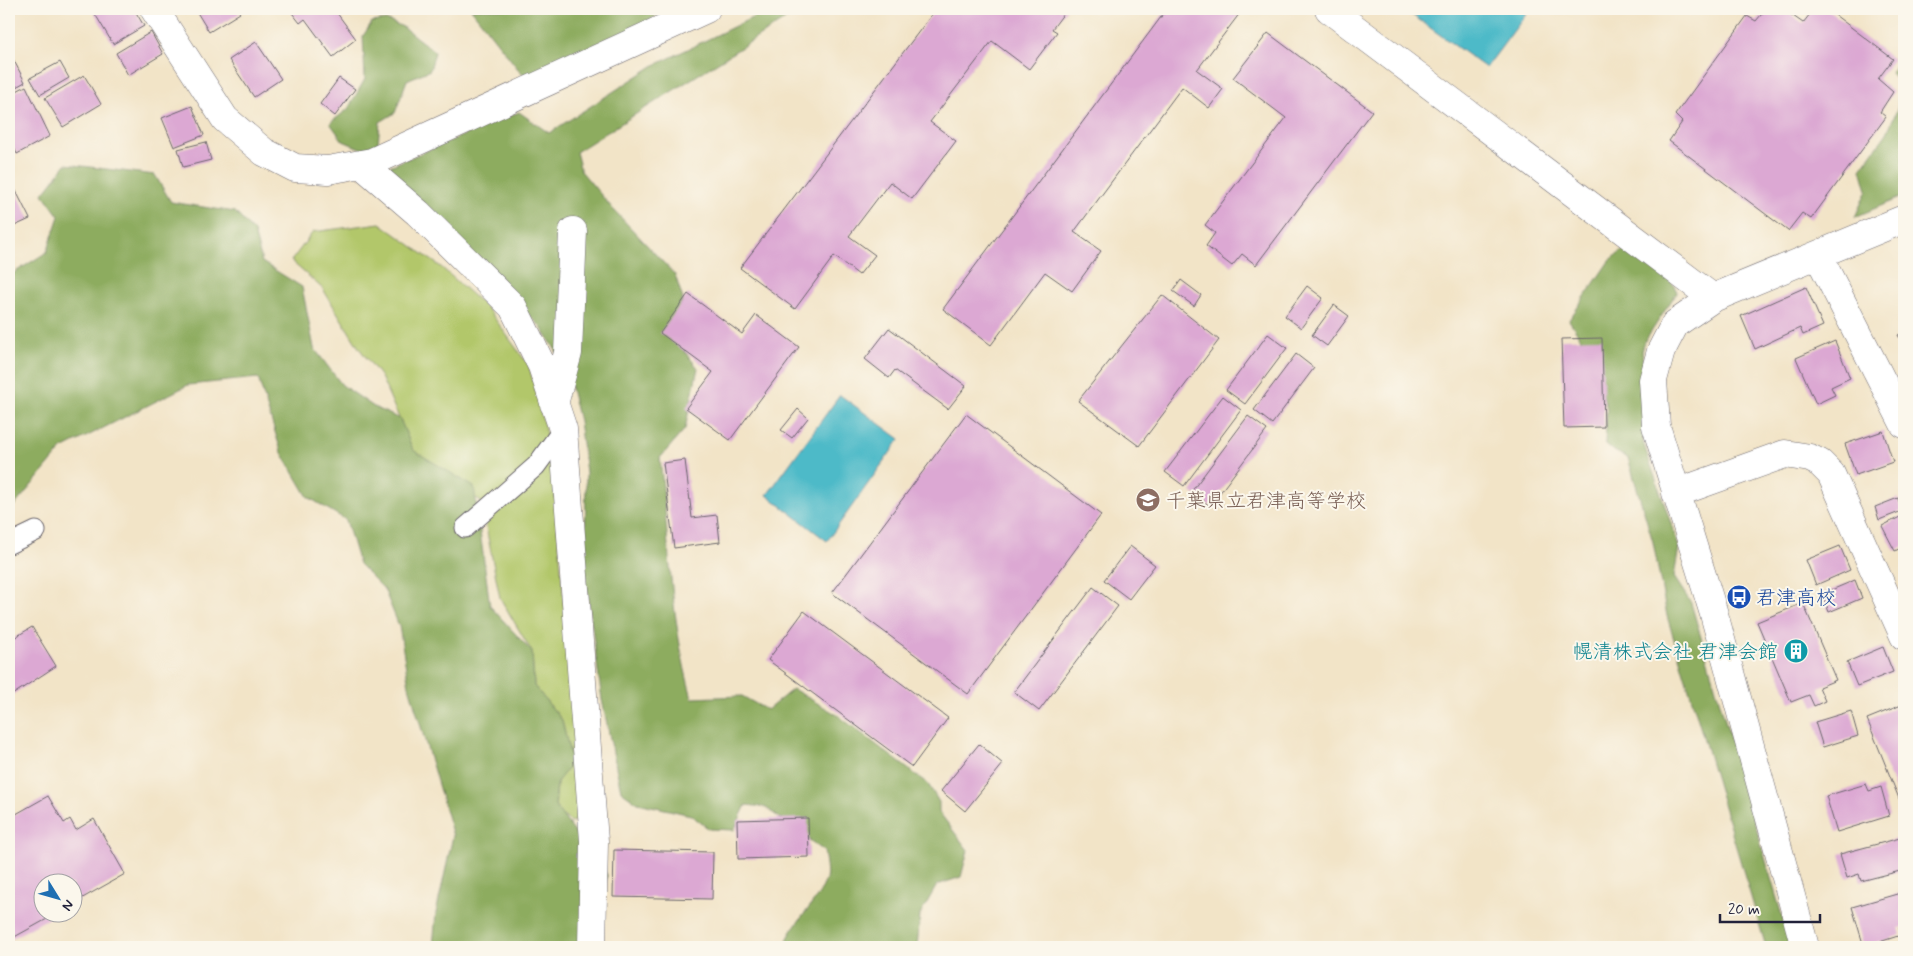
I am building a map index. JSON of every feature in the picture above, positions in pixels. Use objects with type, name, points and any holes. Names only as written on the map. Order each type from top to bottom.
[{"type":"street","points":[[154,9],[225,119],[264,152],[295,168],[328,170],[372,162],[706,9]]},
{"type":"street","points":[[1329,9],[1714,298]]},
{"type":"street","points":[[361,164],[418,213],[513,307],[542,366],[563,429],[594,841],[592,947]]},
{"type":"street","points":[[1805,947],[1714,614],[1656,426],[1653,380],[1661,351],[1675,324],[1714,298],[1904,219]]},
{"type":"street","points":[[554,404],[568,354],[573,231]]},
{"type":"street","points":[[1818,255],[1904,424]]},
{"type":"street","points":[[1676,493],[1785,454],[1810,458],[1820,463],[1831,474],[1904,636]]},
{"type":"lane","points":[[465,528],[536,466],[563,429]]},
{"type":"lane","points":[[9,544],[36,531]]},
{"type":"green space","points":[[471,9],[672,9],[657,15],[606,55],[547,75],[522,74]]},
{"type":"green space","points":[[770,9],[802,9],[576,152],[581,171],[612,208],[675,275],[683,299],[668,331],[698,368],[685,429],[660,458],[671,579],[679,639],[692,698],[742,696],[767,710],[793,689],[836,714],[928,784],[939,802],[939,812],[968,850],[961,877],[937,885],[920,915],[917,947],[785,947],[792,931],[817,896],[826,879],[827,869],[824,851],[765,807],[746,805],[734,830],[709,829],[691,815],[638,803],[621,791],[602,700],[585,576],[586,472],[579,421],[565,364],[540,326],[395,184],[390,166],[519,112],[549,133],[653,66]]},
{"type":"green space","points":[[386,20],[403,27],[435,52],[430,70],[407,80],[395,113],[380,122],[378,144],[362,149],[343,141],[330,123],[348,109],[365,79],[363,36],[372,22]]},
{"type":"green space","points":[[1904,51],[1904,196],[1855,217],[1867,190],[1861,169],[1887,133],[1898,107],[1899,82],[1891,73]]},
{"type":"green space","points":[[66,164],[155,175],[171,202],[235,212],[254,232],[262,262],[302,287],[314,348],[342,385],[374,407],[400,419],[413,450],[474,487],[490,606],[532,652],[534,686],[562,720],[572,763],[557,782],[555,806],[607,875],[589,947],[433,947],[436,913],[453,836],[409,686],[399,626],[384,589],[359,564],[346,520],[308,497],[281,451],[258,378],[188,385],[62,449],[15,505],[9,506],[9,276],[47,252],[59,216],[43,194]]},
{"type":"green space","points":[[380,223],[441,267],[488,309],[529,366],[546,433],[555,496],[582,819],[571,822],[555,810],[562,720],[534,686],[532,652],[500,598],[481,502],[443,477],[413,450],[381,377],[359,348],[323,289],[291,261],[313,232]]},
{"type":"green space","points":[[1625,249],[1644,255],[1657,263],[1668,275],[1677,292],[1642,346],[1645,399],[1643,442],[1679,547],[1674,577],[1691,603],[1791,947],[1766,947],[1667,616],[1653,542],[1628,458],[1614,451],[1605,443],[1607,409],[1591,354],[1569,320],[1609,261]]},
{"type":"water","points":[[1404,9],[1530,9],[1486,68]]},
{"type":"water","points":[[840,395],[900,439],[827,541],[767,495]]},
{"type":"building","points":[[92,9],[134,9],[144,26],[113,44]]},
{"type":"building","points":[[195,9],[237,9],[240,13],[209,32]]},
{"type":"building","points":[[289,9],[334,9],[356,39],[333,57],[305,19],[300,23]]},
{"type":"building","points":[[936,9],[1067,9],[1052,29],[1057,32],[1029,69],[992,41],[930,122],[956,141],[912,199],[890,182],[849,236],[875,255],[859,275],[834,256],[795,309],[740,268]]},
{"type":"building","points":[[1167,9],[1243,9],[1197,70],[1223,89],[1209,108],[1182,87],[1074,232],[1101,251],[1072,291],[1045,272],[991,345],[943,309]]},
{"type":"building","points":[[1766,9],[1783,9],[1803,23],[1814,9],[1827,9],[1893,59],[1878,79],[1893,92],[1880,112],[1886,117],[1811,219],[1802,213],[1788,231],[1669,141],[1682,122],[1675,115],[1747,16],[1756,21]]},
{"type":"building","points":[[151,32],[163,54],[128,75],[116,53]]},
{"type":"building","points":[[1268,33],[1372,111],[1256,265],[1242,254],[1232,266],[1206,246],[1215,233],[1205,225],[1286,118],[1233,78]]},
{"type":"building","points":[[256,42],[281,79],[254,97],[229,60]]},
{"type":"building","points":[[9,51],[25,82],[9,91]]},
{"type":"building","points":[[60,62],[69,78],[40,95],[30,78]]},
{"type":"building","points":[[84,75],[101,104],[63,127],[45,98]]},
{"type":"building","points":[[339,78],[355,89],[335,116],[320,104]]},
{"type":"building","points":[[26,86],[50,136],[17,154],[9,137],[9,95]]},
{"type":"building","points":[[192,106],[204,135],[174,147],[162,118]]},
{"type":"building","points":[[206,142],[211,160],[183,167],[178,149]]},
{"type":"building","points":[[15,189],[30,219],[10,228],[9,192]]},
{"type":"building","points":[[1181,280],[1201,295],[1194,306],[1173,291]]},
{"type":"building","points":[[1307,286],[1323,298],[1301,328],[1285,316]]},
{"type":"building","points":[[1806,287],[1823,326],[1803,335],[1800,328],[1755,349],[1741,316]]},
{"type":"building","points":[[688,294],[742,334],[756,315],[799,347],[730,440],[686,408],[713,372],[660,333]]},
{"type":"building","points":[[1162,295],[1219,340],[1139,446],[1078,401]]},
{"type":"building","points":[[1334,305],[1349,316],[1327,346],[1312,335]]},
{"type":"building","points":[[889,328],[966,386],[948,409],[895,370],[889,378],[865,359]]},
{"type":"building","points":[[1904,332],[1904,346],[1898,335]]},
{"type":"building","points":[[1268,334],[1287,348],[1245,404],[1226,390]]},
{"type":"building","points":[[1602,338],[1604,427],[1564,428],[1561,339]]},
{"type":"building","points":[[1835,341],[1850,378],[1831,387],[1835,395],[1816,404],[1796,358]]},
{"type":"building","points":[[1296,354],[1314,368],[1272,424],[1254,410]]},
{"type":"building","points":[[1223,396],[1241,410],[1184,486],[1165,472]]},
{"type":"building","points":[[798,409],[808,418],[792,438],[781,430]]},
{"type":"building","points":[[966,414],[1101,515],[968,694],[832,593]]},
{"type":"building","points":[[1248,416],[1267,430],[1210,506],[1191,492]]},
{"type":"building","points":[[1883,431],[1893,462],[1856,475],[1845,444]]},
{"type":"building","points":[[685,460],[692,518],[717,515],[720,542],[674,548],[663,463]]},
{"type":"building","points":[[1898,498],[1902,511],[1879,520],[1875,507]]},
{"type":"building","points":[[1904,515],[1904,546],[1895,551],[1882,526]]},
{"type":"building","points":[[1130,546],[1155,565],[1129,599],[1104,580]]},
{"type":"building","points":[[1840,546],[1850,570],[1816,585],[1806,560]]},
{"type":"building","points":[[1855,580],[1862,598],[1829,612],[1822,594]]},
{"type":"building","points":[[1093,587],[1118,606],[1039,711],[1014,692]]},
{"type":"building","name":"幌清株式会社 君津会館","points":[[1803,603],[1836,680],[1819,687],[1825,701],[1814,706],[1809,695],[1791,702],[1757,622]]},
{"type":"building","points":[[804,611],[948,718],[912,767],[768,660]]},
{"type":"building","points":[[32,627],[56,666],[9,697],[9,641]]},
{"type":"building","points":[[1883,647],[1893,672],[1857,686],[1847,662]]},
{"type":"building","points":[[1904,704],[1904,811],[1867,719]]},
{"type":"building","points":[[1851,711],[1858,736],[1823,747],[1815,722]]},
{"type":"building","points":[[979,744],[1003,764],[965,811],[941,791]]},
{"type":"building","points":[[1866,784],[1869,791],[1881,787],[1889,816],[1837,832],[1826,796]]},
{"type":"building","points":[[48,796],[64,823],[70,819],[76,830],[94,819],[125,874],[82,898],[82,874],[32,874],[32,924],[38,924],[9,940],[9,818]]},
{"type":"building","points":[[808,818],[809,857],[738,859],[737,820]]},
{"type":"building","points":[[1900,838],[1904,857],[1904,870],[1861,881],[1859,874],[1847,878],[1840,854]]},
{"type":"building","points":[[614,850],[713,852],[712,899],[613,897]]},
{"type":"building","points":[[1904,892],[1904,927],[1899,928],[1901,935],[1864,947],[1852,907]]},
{"type":"place","name":"千葉県立君津高等学校","points":[[1148,500]]},
{"type":"place","name":"君津高校","points":[[1739,597]]},
{"type":"place","name":"幌清株式会社 君津会館","points":[[1796,651]]}]
